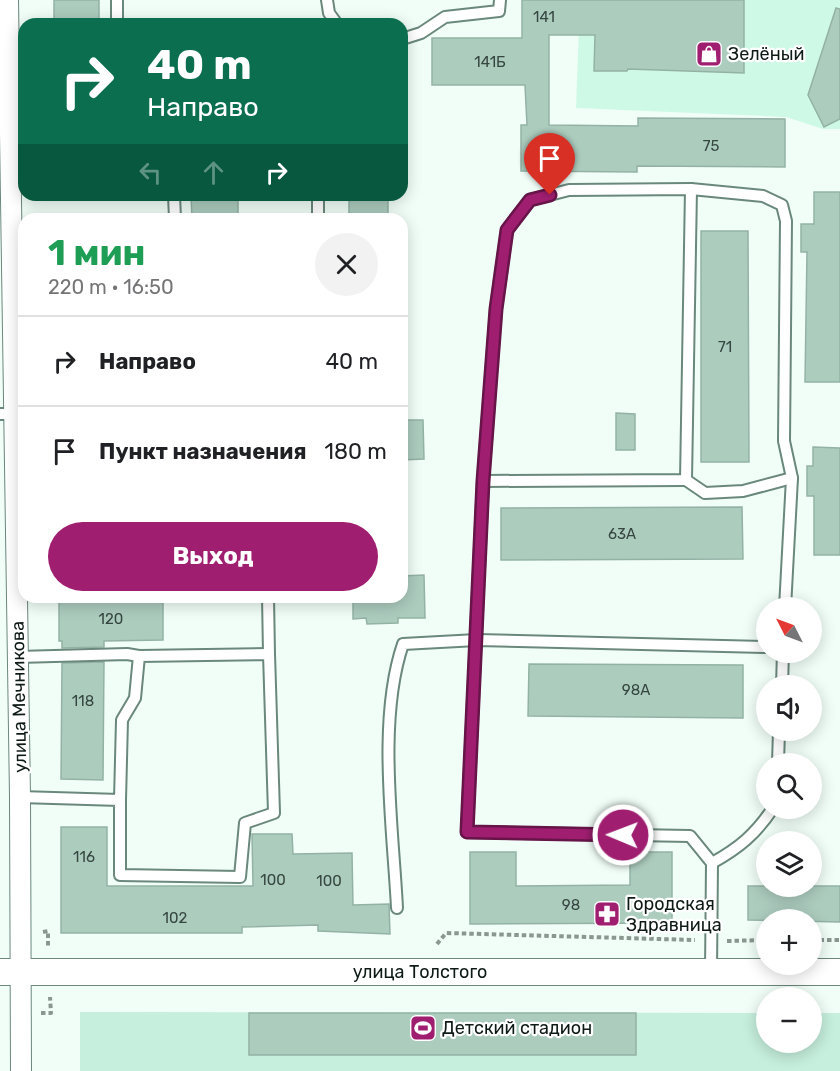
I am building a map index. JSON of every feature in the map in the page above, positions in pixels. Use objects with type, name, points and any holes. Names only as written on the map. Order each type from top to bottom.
[{"type":"street","name":"улица Мечникова","points":[[8,0],[8,414],[18,657],[20,797],[10,971],[21,1071]]},
{"type":"street","name":"улица Толстого","points":[[10,971],[840,972]]},
{"type":"lane","points":[[117,0],[117,18]]},
{"type":"lane","points":[[327,0],[329,13],[333,18]]},
{"type":"lane","points":[[408,37],[421,33],[445,17],[499,11],[500,0]]},
{"type":"lane","points":[[686,480],[691,189]]},
{"type":"lane","points":[[711,972],[712,863],[690,837],[467,832],[483,481],[496,309],[507,230],[530,200],[569,190],[691,189],[763,196],[782,205],[786,222],[784,441],[792,478],[786,597]]},
{"type":"lane","points":[[483,481],[686,480],[705,493],[743,490],[792,478]]},
{"type":"lane","points":[[139,656],[135,698],[122,720],[120,875],[240,877],[245,823],[274,813],[268,603]]},
{"type":"lane","points":[[397,908],[389,761],[394,672],[404,644],[477,640],[756,647]]},
{"type":"lane","points":[[18,657],[269,654]]},
{"type":"lane","points":[[20,797],[120,800]]},
{"type":"lane","points":[[712,863],[738,849],[758,831],[766,819]]},
{"type":"path","points":[[39,932],[48,931],[48,946]]},
{"type":"path","points":[[437,944],[446,933],[711,941],[756,940]]},
{"type":"path","points":[[822,940],[840,940]]},
{"type":"path","points":[[34,1014],[51,1013],[50,996]]},
{"type":"shaded area","name":"Зелёный","points":[[580,0],[840,0],[840,129],[823,129],[786,117],[576,108]]},
{"type":"shaded area","name":"Детский стадион","points":[[80,1012],[756,1013],[756,1053],[822,1053],[822,1013],[840,1013],[840,1071],[80,1071]]},
{"type":"building","points":[[54,0],[99,0],[99,18],[54,18]]},
{"type":"building","points":[[522,0],[744,0],[744,73],[628,69],[627,71],[594,71],[595,35],[549,35],[549,125],[638,126],[638,118],[785,119],[785,167],[637,166],[637,172],[521,171],[521,125],[527,125],[525,85],[432,85],[432,38],[522,38]]},
{"type":"building","points":[[836,8],[840,9],[840,119],[824,127],[808,95]]},
{"type":"building","points":[[814,192],[840,192],[840,382],[805,382],[807,252],[801,252],[801,224],[814,224]]},
{"type":"building","points":[[191,201],[238,201],[238,213],[192,213]]},
{"type":"building","points":[[349,201],[388,201],[388,213],[349,213]]},
{"type":"building","points":[[701,231],[748,231],[749,462],[701,462]]},
{"type":"building","points":[[616,413],[635,414],[635,450],[616,450]]},
{"type":"building","points":[[408,420],[423,420],[424,459],[408,460]]},
{"type":"building","points":[[813,447],[840,448],[840,555],[814,555],[814,496],[807,496],[807,466],[813,466]]},
{"type":"building","points":[[742,507],[743,559],[501,560],[501,508]]},
{"type":"building","points":[[424,575],[425,618],[398,618],[398,623],[367,624],[366,618],[353,619],[353,603],[408,603],[408,576]]},
{"type":"building","points":[[59,603],[163,603],[163,640],[104,641],[104,647],[62,648],[62,641],[59,641]]},
{"type":"building","points":[[104,662],[103,780],[61,779],[62,663]]},
{"type":"building","points":[[529,664],[743,665],[743,718],[528,716]]},
{"type":"building","points":[[61,827],[107,827],[107,886],[253,886],[252,834],[292,834],[293,854],[352,853],[353,905],[389,904],[390,934],[318,931],[318,925],[242,927],[242,933],[61,933]]},
{"type":"building","points":[[470,852],[516,852],[516,886],[630,885],[630,852],[672,852],[672,923],[470,924]]},
{"type":"building","points":[[748,886],[756,886],[756,897],[822,897],[822,886],[840,886],[840,922],[822,922],[822,909],[756,909],[756,920],[748,920]]},
{"type":"building","points":[[249,1013],[636,1013],[636,1055],[249,1055]]},
{"type":"place","name":"Зелёный","points":[[709,54]]},
{"type":"place","name":"Городская Здравница","points":[[607,914]]},
{"type":"place","name":"Детский стадион","points":[[423,1028]]},
{"type":"route","points":[[550,195],[530,200],[507,230],[496,309],[483,481],[467,832],[623,835]]}]
